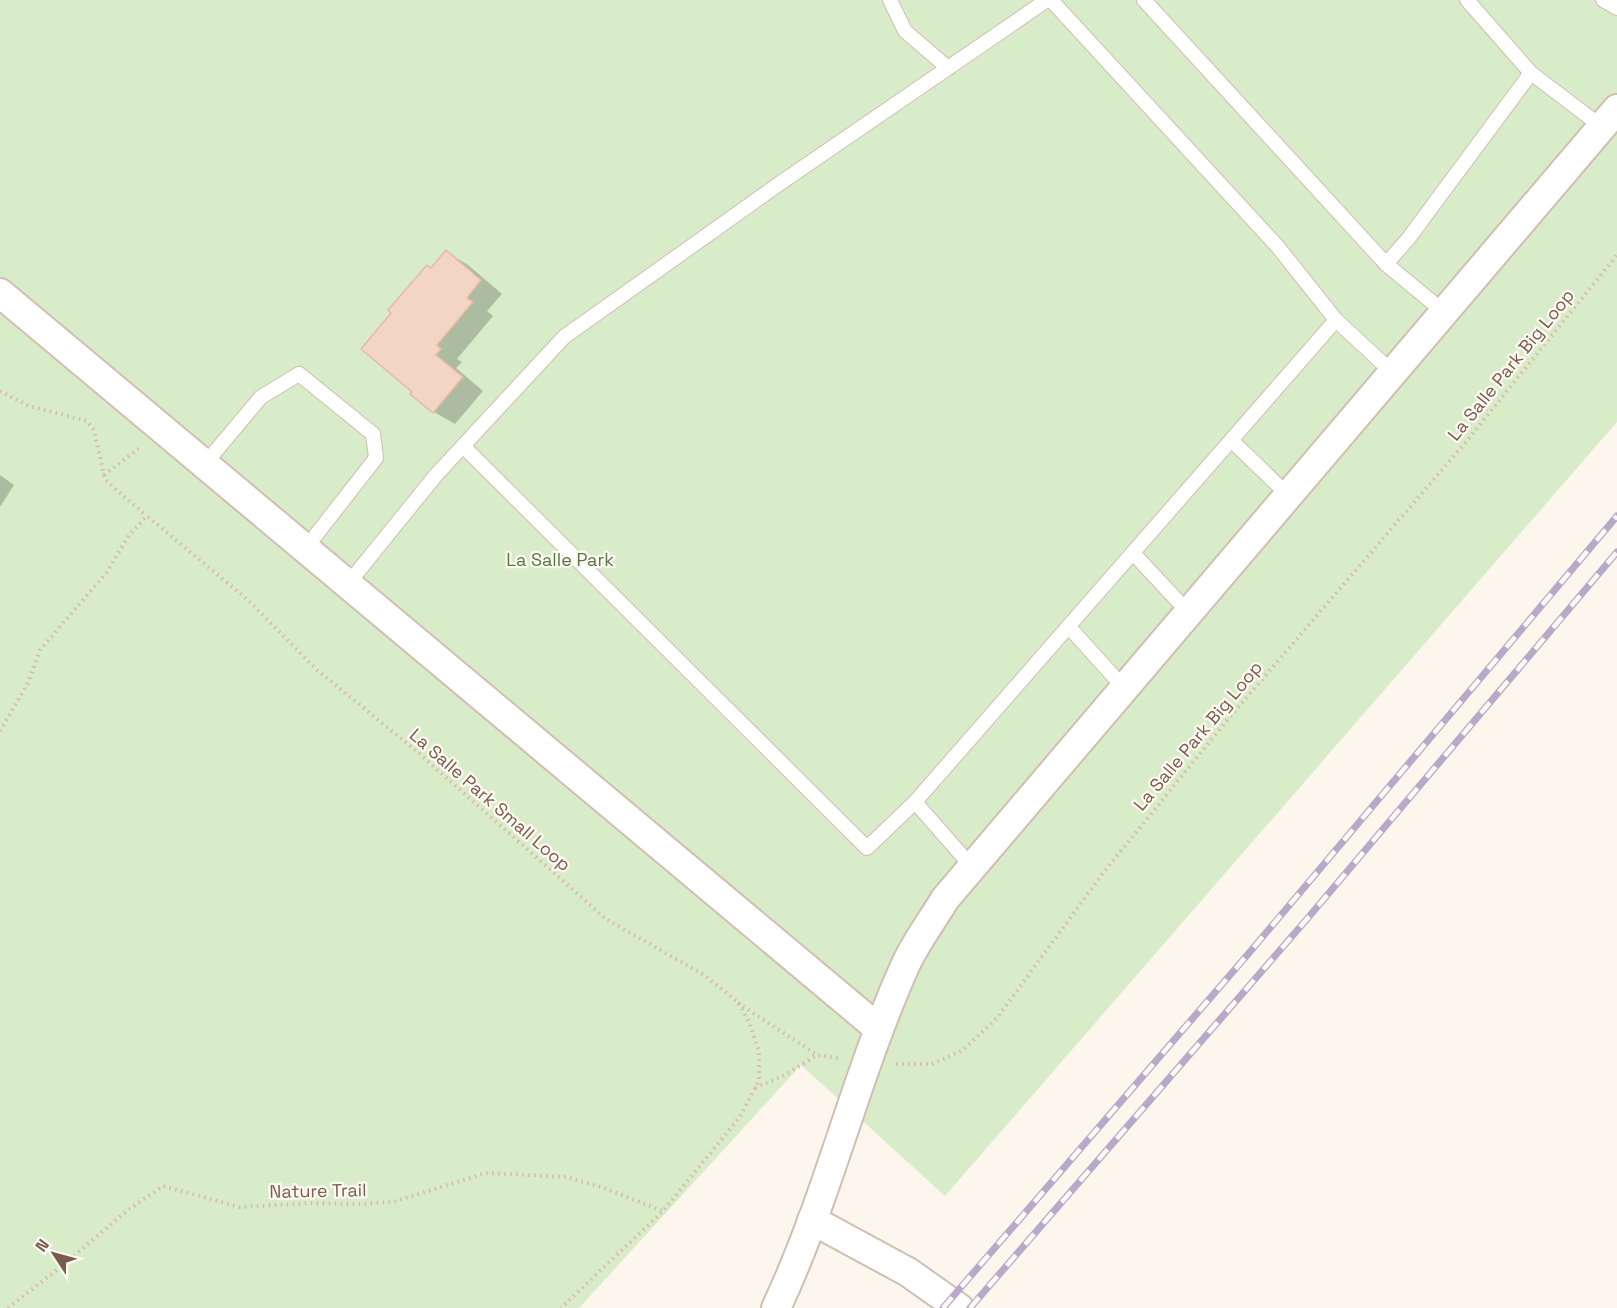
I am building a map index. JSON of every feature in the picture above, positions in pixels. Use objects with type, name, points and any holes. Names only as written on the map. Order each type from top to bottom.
[{"type":"street","points":[[776,1308],[812,1220],[879,1029],[906,964],[945,899],[1609,118]]},
{"type":"street","points":[[0,293],[879,1029]]},
{"type":"street","points":[[812,1220],[908,1272],[959,1308]]},
{"type":"lane","points":[[890,0],[905,31],[948,68]]},
{"type":"lane","points":[[347,585],[436,475],[564,337],[776,186],[1049,0],[1278,247],[1336,320],[1392,372]]},
{"type":"lane","points":[[1144,0],[1386,264],[1444,312]]},
{"type":"lane","points":[[1467,0],[1531,73],[1609,118]]},
{"type":"lane","points":[[1603,0],[1617,8]]},
{"type":"lane","points":[[1386,264],[1408,239],[1531,73]]},
{"type":"lane","points":[[463,446],[867,848],[915,802],[1336,320]]},
{"type":"lane","points":[[204,465],[261,397],[299,374],[374,434],[376,458],[305,549]]},
{"type":"lane","points":[[1232,441],[1288,495]]},
{"type":"lane","points":[[1133,553],[1188,612]]},
{"type":"lane","points":[[1069,627],[1124,688]]},
{"type":"lane","points":[[915,802],[972,867]]},
{"type":"path","name":"La Salle Park Big Loop","points":[[738,1002],[818,1055],[890,1064],[932,1064],[963,1050],[997,1018],[1103,873],[1229,718],[1465,443],[1617,255]]},
{"type":"path","name":"La Salle Park Small Loop","points":[[0,391],[29,406],[87,421],[94,430],[105,479],[248,600],[317,670],[414,749],[606,919],[704,975],[738,1002],[749,1022],[759,1051],[759,1081],[739,1118],[663,1211],[561,1308]]},
{"type":"path","points":[[0,731],[28,683],[40,650],[106,572],[129,535],[147,516]]},
{"type":"path","points":[[755,1088],[785,1075],[818,1055]]},
{"type":"path","name":"Nature Trail","points":[[8,1308],[128,1210],[164,1186],[240,1207],[393,1202],[486,1173],[567,1177],[604,1188],[663,1211]]},
{"type":"green space","name":"La Salle Park","points":[[0,0],[1617,0],[1617,422],[945,1196],[801,1065],[579,1308],[0,1308]]},
{"type":"building","points":[[446,250],[481,280],[467,298],[473,302],[437,345],[441,349],[436,355],[463,377],[433,413],[361,349],[391,313],[388,310],[427,265],[431,268]]},
{"type":"railway","points":[[943,1308],[1249,953],[1617,516]]},
{"type":"railway","points":[[970,1308],[1307,919],[1617,552]]}]
